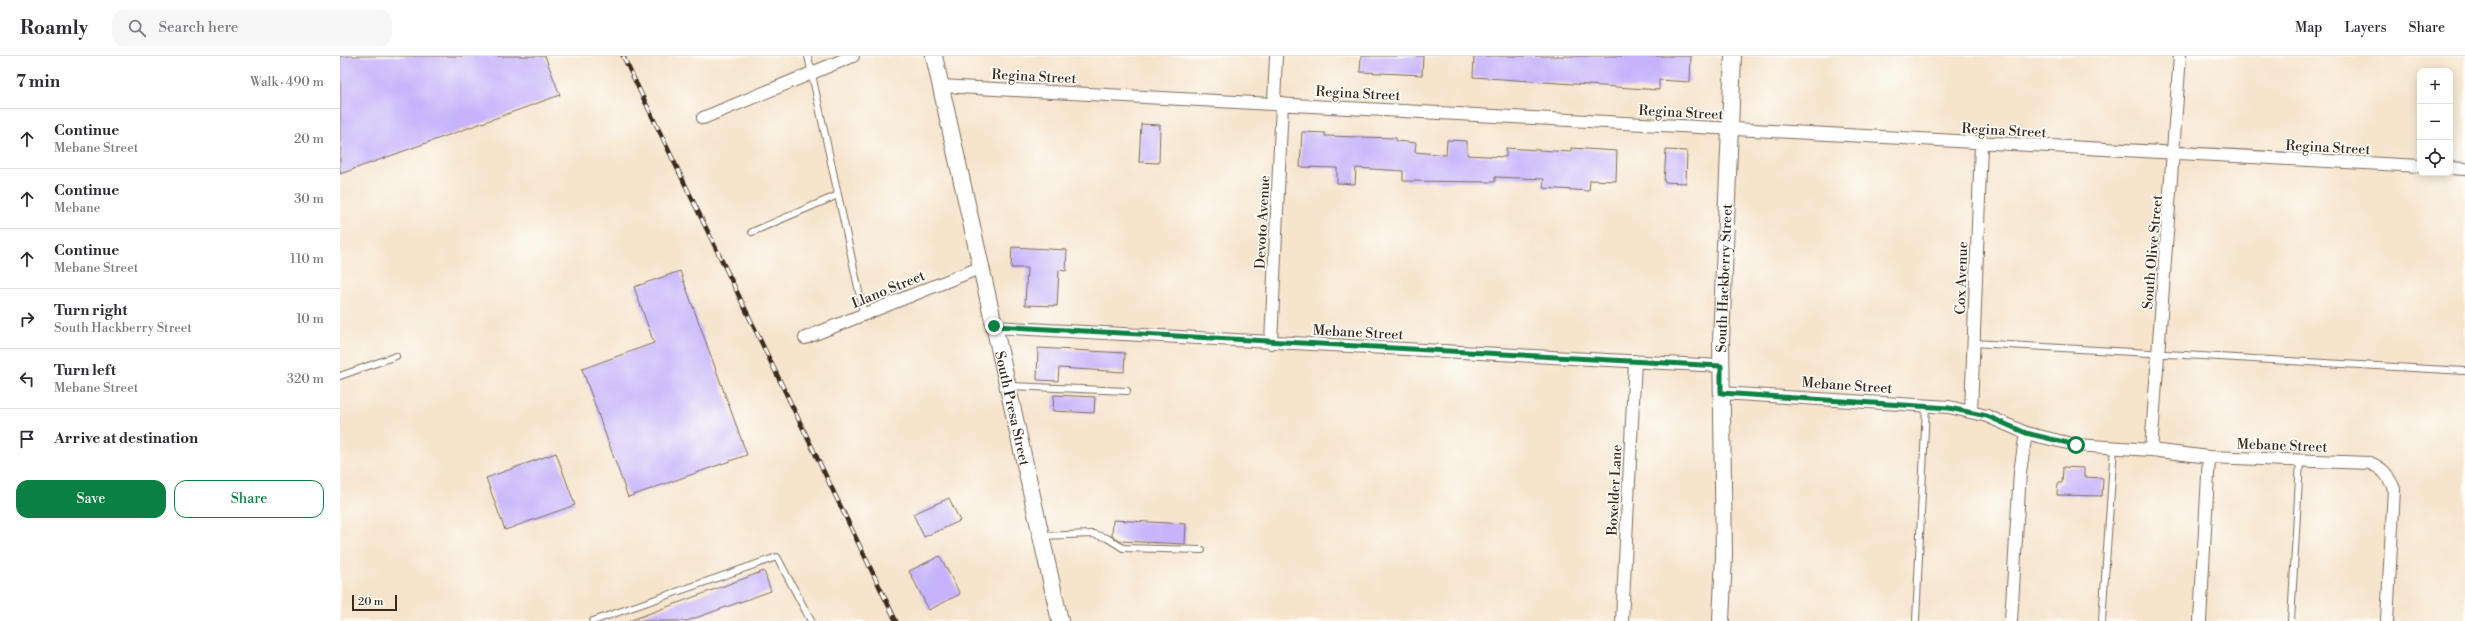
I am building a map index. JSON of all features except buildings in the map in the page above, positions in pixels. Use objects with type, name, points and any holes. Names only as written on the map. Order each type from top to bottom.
[{"type":"main road","name":"South Presa Street","points":[[934,56],[1060,621]]},
{"type":"main road","name":"South Hackberry Street","points":[[1721,621],[1724,556],[1721,366],[1733,56]]},
{"type":"street","points":[[703,118],[853,56]]},
{"type":"street","name":"Devoto Avenue","points":[[1271,343],[1278,103],[1276,56]]},
{"type":"street","name":"South Olive Street","points":[[2151,450],[2175,154],[2180,56]]},
{"type":"street","name":"Regina Street","points":[[940,86],[1278,103],[1981,144],[2417,166]]},
{"type":"street","name":"Cox Avenue","points":[[1971,412],[1981,144]]},
{"type":"street","points":[[2453,168],[2465,169]]},
{"type":"street","name":"Llano Street","points":[[805,338],[982,267]]},
{"type":"street","name":"Mebane Street","points":[[994,326],[1271,343],[1721,366]]},
{"type":"street","name":"Boxelder Lane","points":[[1622,621],[1635,361]]},
{"type":"street","name":"Mebane Street","points":[[1721,393],[1926,406],[1971,412],[2002,421],[2026,433],[2076,445],[2151,450],[2209,457],[2370,463],[2381,468],[2388,474],[2394,489],[2387,621]]},
{"type":"street","points":[[2011,621],[2020,472],[2026,433]]},
{"type":"street","points":[[2200,621],[2209,457]]},
{"type":"lane","points":[[808,56],[864,315]]},
{"type":"lane","points":[[752,232],[838,195]]},
{"type":"lane","points":[[1973,342],[2465,371]]},
{"type":"lane","points":[[340,376],[396,356]]},
{"type":"lane","points":[[1007,386],[1127,391]]},
{"type":"lane","points":[[1916,621],[1926,406]]},
{"type":"lane","points":[[2102,621],[2114,448]]},
{"type":"lane","points":[[2291,621],[2300,460]]},
{"type":"lane","points":[[1041,536],[1093,534],[1107,538],[1123,548],[1202,550]]},
{"type":"lane","points":[[593,621],[777,557],[811,621]]},
{"type":"railway","points":[[623,56],[896,621]]},
{"type":"route","points":[[994,326],[1271,343],[1721,366],[1721,393],[1949,408],[1987,416],[2002,421],[2026,433],[2076,445]]}]
